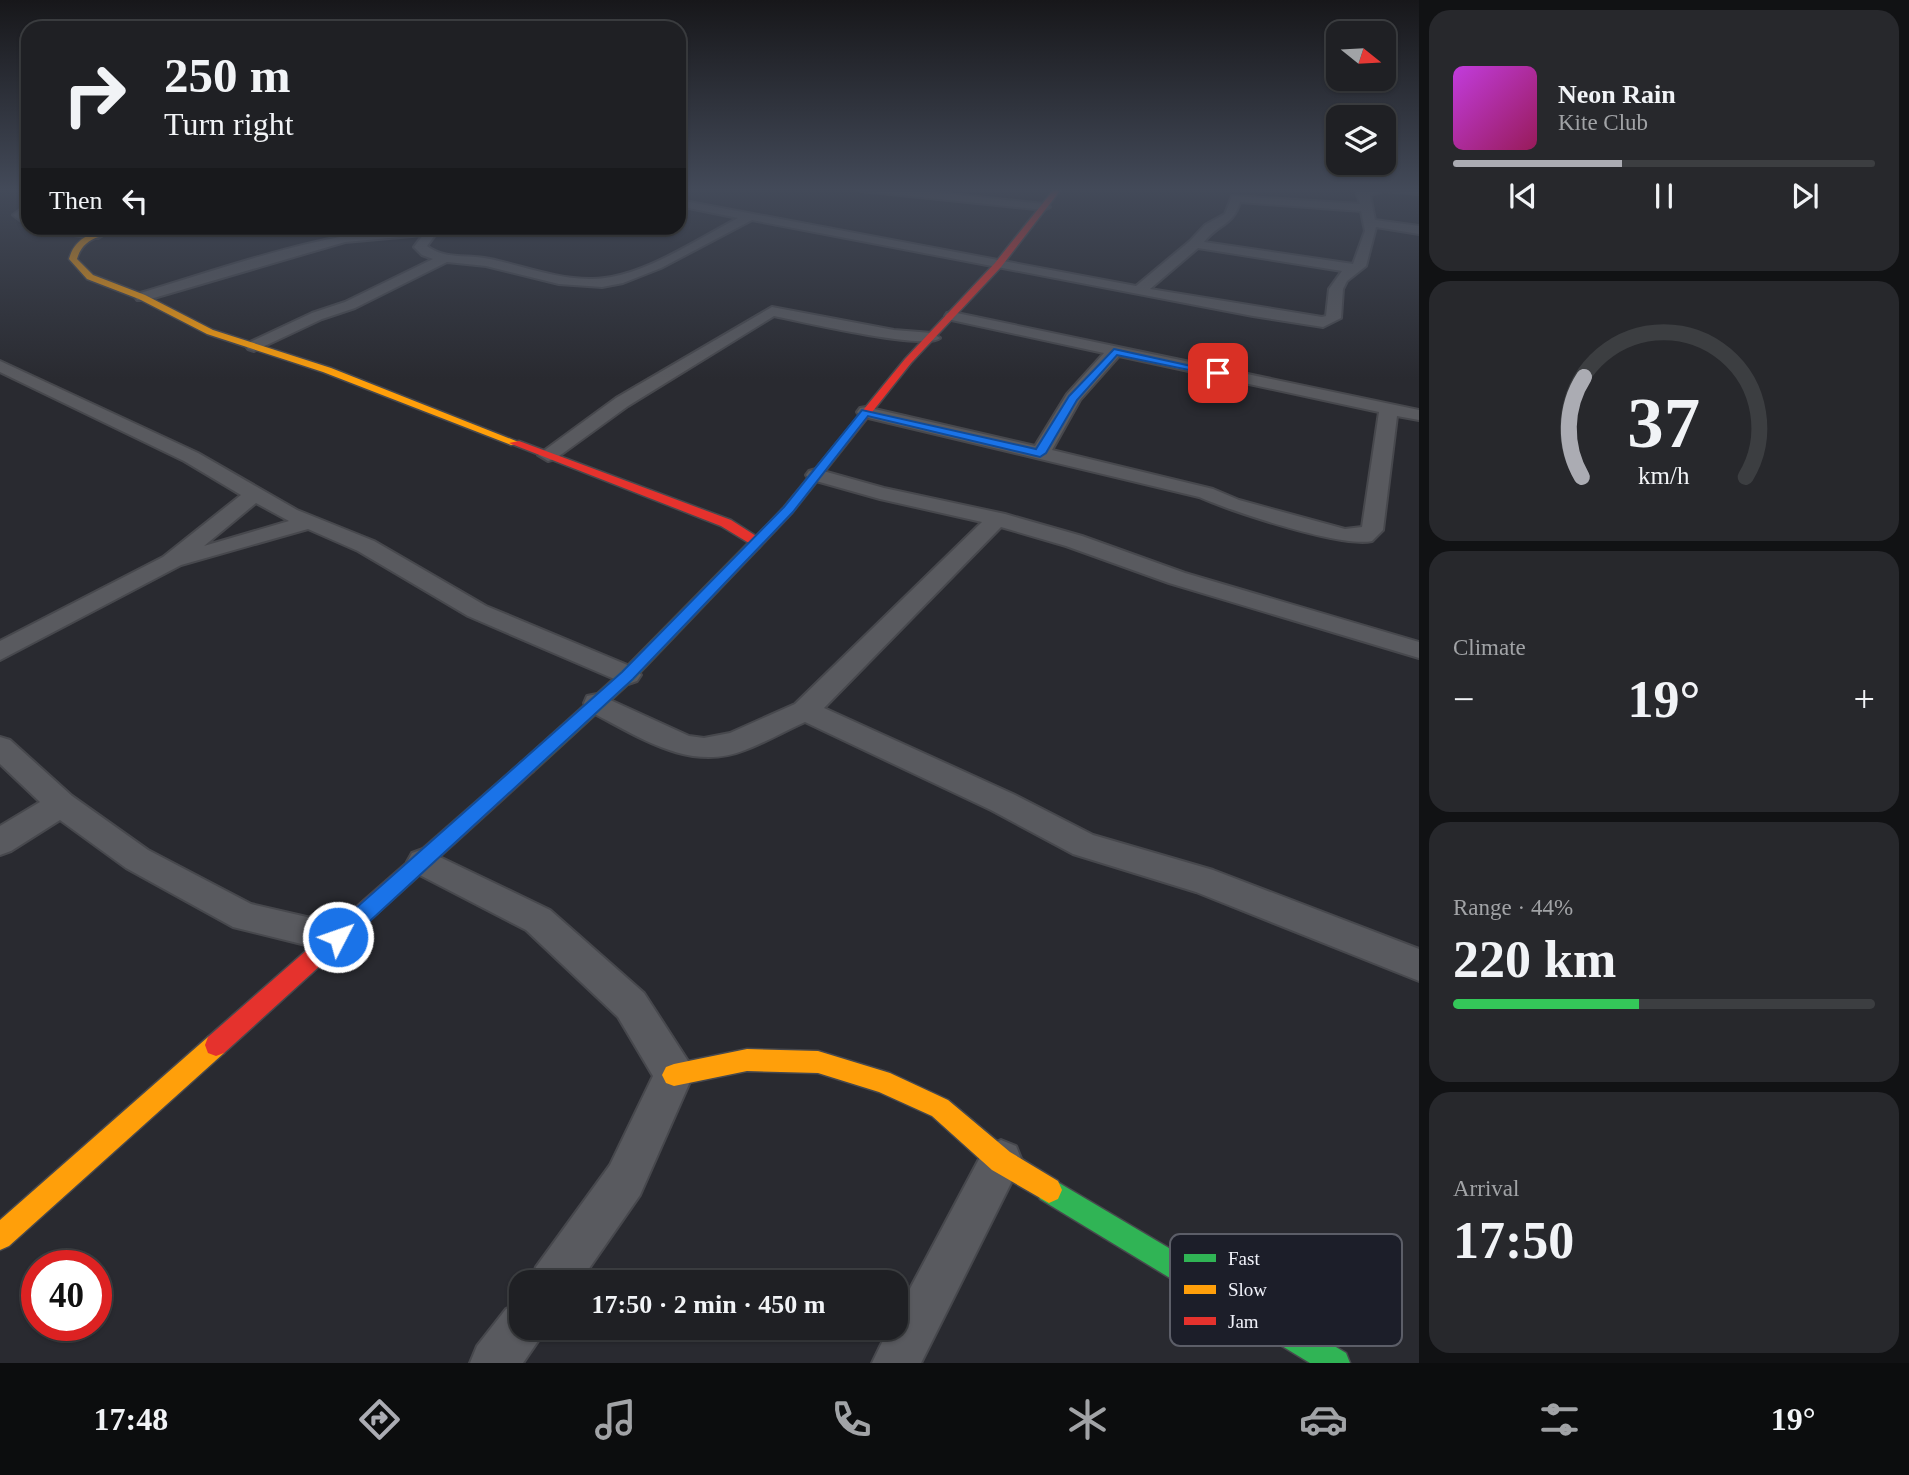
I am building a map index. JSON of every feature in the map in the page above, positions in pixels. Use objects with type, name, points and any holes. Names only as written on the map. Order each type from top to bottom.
[{"type":"street","points":[[74,252],[73,259],[90,277],[142,297],[210,332],[327,369],[465,426],[548,454],[726,523],[758,543]]},
{"type":"street","points":[[142,297],[294,252]]},
{"type":"street","points":[[424,252],[573,281],[605,283],[652,266],[680,252]]},
{"type":"street","points":[[929,252],[1253,312],[1323,322],[1333,318],[1336,284],[1344,275],[1359,266],[1364,252]]},
{"type":"street","points":[[0,1237],[423,862],[628,675],[758,543],[908,361],[1009,252]]},
{"type":"street","points":[[1139,291],[1186,252]]},
{"type":"street","points":[[1242,252],[1355,270]]},
{"type":"street","points":[[254,346],[317,316],[350,305],[446,258]]},
{"type":"street","points":[[548,454],[622,402],[772,311],[894,335],[932,338]]},
{"type":"street","points":[[952,316],[1419,415]]},
{"type":"street","points":[[1040,453],[1073,398],[1114,352]]},
{"type":"street","points":[[0,366],[191,457],[290,514],[366,546],[478,611],[628,675]]},
{"type":"street","points":[[866,412],[1206,493],[1232,504],[1344,535],[1364,536],[1372,530],[1389,408]]},
{"type":"street","points":[[816,475],[880,493],[997,519],[1074,541],[1177,578],[1419,650]]},
{"type":"street","points":[[0,652],[171,562],[256,494]]},
{"type":"street","points":[[597,703],[684,746],[704,748],[735,743],[805,711],[997,519]]},
{"type":"street","points":[[171,562],[310,522]]},
{"type":"street","points":[[805,711],[1002,802],[1084,845],[1202,880],[1419,965]]},
{"type":"street","points":[[0,747],[61,804],[137,859],[245,917],[338,937]]},
{"type":"street","points":[[0,842],[61,804]]},
{"type":"street","points":[[423,862],[538,920],[631,1005],[674,1075]]},
{"type":"street","points":[[674,1075],[747,1060],[818,1062],[883,1081],[940,1108],[1001,1161],[1170,1263]]},
{"type":"street","points":[[561,1270],[625,1180],[674,1075]]},
{"type":"street","points":[[896,1363],[1001,1161]]},
{"type":"street","points":[[494,1363],[511,1340]]},
{"type":"street","points":[[1308,1346],[1336,1363]]},
{"type":"traffic: fast","points":[[527,767],[628,675],[754,545]]},
{"type":"traffic: fast","points":[[1049,1190],[1170,1263]]},
{"type":"traffic: fast","points":[[1308,1346],[1336,1363]]},
{"type":"traffic: slow","points":[[75,252],[73,259],[90,277],[142,297],[210,332],[327,370],[515,443]]},
{"type":"traffic: slow","points":[[0,1237],[216,1045]]},
{"type":"traffic: slow","points":[[674,1075],[747,1060],[818,1062],[882,1081],[940,1108],[1001,1161],[1049,1190]]},
{"type":"traffic: jam","points":[[754,545],[788,510],[908,361],[1009,252]]},
{"type":"traffic: jam","points":[[515,443],[726,523],[758,543]]},
{"type":"traffic: jam","points":[[216,1045],[527,767]]},
{"type":"route","points":[[338,937],[628,675],[788,510],[866,412],[1040,453],[1073,398],[1114,352],[1218,373]]}]
